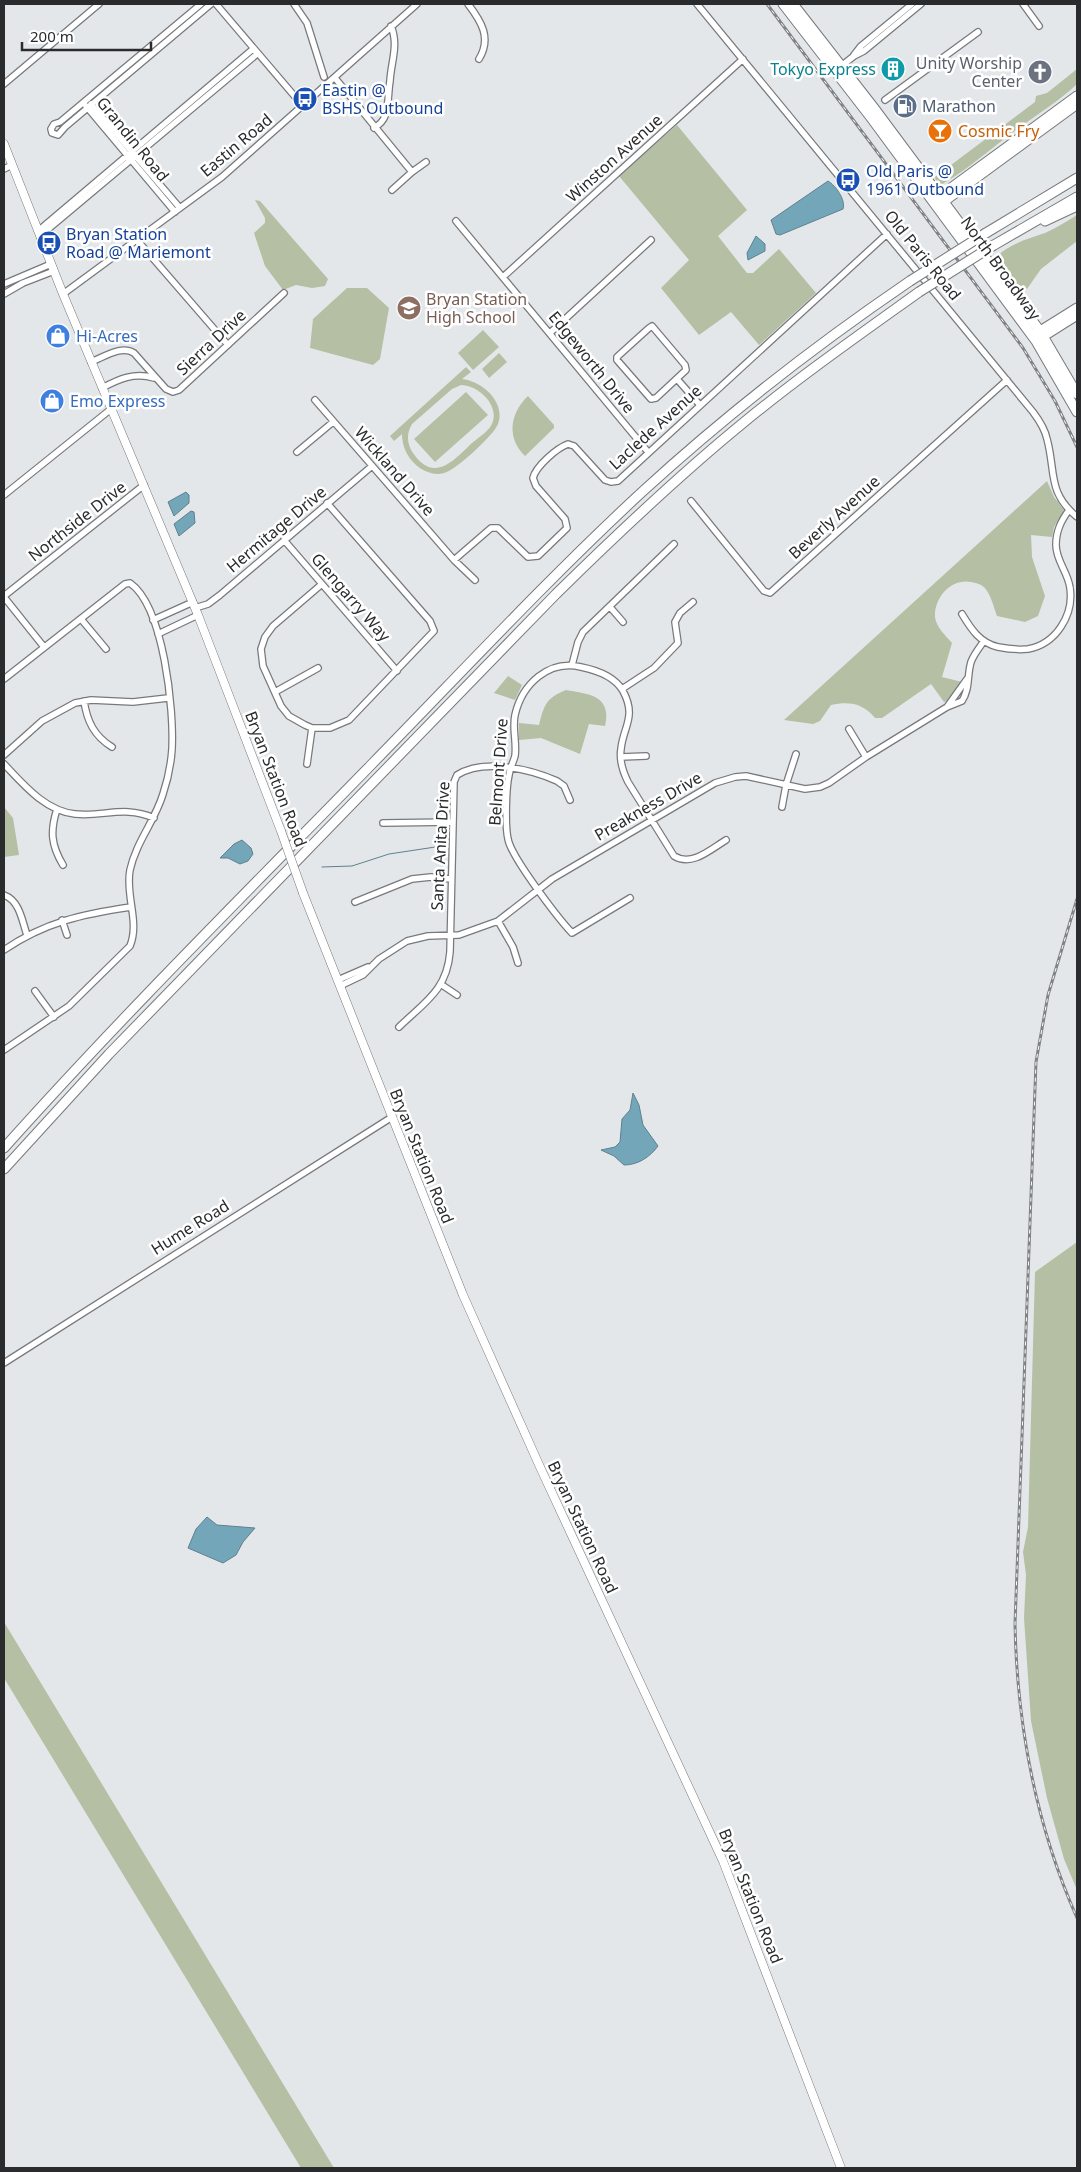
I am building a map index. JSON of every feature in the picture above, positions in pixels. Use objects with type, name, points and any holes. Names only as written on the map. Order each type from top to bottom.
[{"type":"highway","name":"North Broadway","points":[[784,4],[838,68]]},
{"type":"highway","name":"North Broadway","points":[[793,4],[838,68],[1038,336],[1077,394]]},
{"type":"highway","points":[[938,201],[1077,96]]},
{"type":"highway","points":[[938,201],[1077,104]]},
{"type":"highway","points":[[4,1148],[48,1098],[220,919],[586,545],[685,453],[837,331],[910,281],[1077,178]]},
{"type":"highway","points":[[4,1169],[109,1054],[556,594],[628,523],[694,464],[779,394],[919,292],[994,245],[1077,197]]},
{"type":"highway","points":[[1008,237],[1077,206]]},
{"type":"highway","points":[[1038,336],[1077,308]]},
{"type":"highway","points":[[1038,336],[1077,315]]},
{"type":"highway","name":"North Broadway","points":[[1038,336],[1077,412]]},
{"type":"main road","name":"Bryan Station Road","points":[[4,144],[52,268],[195,609],[303,893],[449,1262],[501,1382],[723,1861],[841,2168]]},
{"type":"street","points":[[4,84],[99,4]]},
{"type":"street","points":[[201,4],[60,122],[54,124],[51,129],[52,133],[58,135],[61,133],[65,126],[211,4]]},
{"type":"street","points":[[216,4],[303,106]]},
{"type":"street","points":[[294,4],[307,23],[324,77]]},
{"type":"street","name":"Eastin Road","points":[[63,294],[228,172],[417,4]]},
{"type":"street","points":[[468,4],[481,21],[485,34],[485,45],[479,59]]},
{"type":"street","name":"Old Paris Road","points":[[697,4],[1033,412],[1044,428],[1053,482],[1069,510],[1077,517]]},
{"type":"street","points":[[854,56],[861,46],[912,4]]},
{"type":"street","points":[[838,68],[864,51],[921,4]]},
{"type":"street","points":[[1023,4],[1039,26]]},
{"type":"street","points":[[374,128],[384,118],[390,94],[390,78],[395,52],[392,26]]},
{"type":"street","points":[[885,100],[978,32]]},
{"type":"street","points":[[132,156],[202,92],[255,51]]},
{"type":"street","points":[[39,234],[132,156],[207,97],[255,51]]},
{"type":"street","name":"Winston Avenue","points":[[503,276],[743,59]]},
{"type":"street","points":[[334,78],[412,172]]},
{"type":"street","points":[[202,92],[207,97]]},
{"type":"street","name":"Grandin Road","points":[[85,101],[178,210]]},
{"type":"street","points":[[392,190],[426,162]]},
{"type":"street","points":[[4,169],[12,165]]},
{"type":"street","name":"Edgeworth Drive","points":[[456,221],[551,332],[648,452]]},
{"type":"street","name":"Laclede Avenue","points":[[454,560],[491,528],[502,530],[524,554],[535,558],[567,528],[565,519],[536,486],[533,478],[536,470],[565,444],[574,446],[608,482],[618,481],[699,404],[887,234]]},
{"type":"street","points":[[137,240],[228,345]]},
{"type":"street","points":[[551,332],[651,240]]},
{"type":"street","points":[[4,284],[52,268]]},
{"type":"street","points":[[4,294],[52,268]]},
{"type":"street","name":"Sierra Drive","points":[[91,362],[119,350],[127,350],[138,358],[166,390],[173,392],[179,390],[284,293]]},
{"type":"street","points":[[652,326],[686,365],[684,373],[677,380],[656,398],[651,399],[617,360],[617,357],[652,326]]},
{"type":"street","name":"Sierra Drive","points":[[102,388],[128,376],[139,375],[154,378]]},
{"type":"street","points":[[677,380],[699,404]]},
{"type":"street","name":"Beverly Avenue","points":[[691,501],[764,591],[770,593],[1007,380]]},
{"type":"street","name":"Wickland Drive","points":[[315,400],[454,560],[475,580]]},
{"type":"street","points":[[4,495],[111,409]]},
{"type":"street","points":[[297,452],[334,422]]},
{"type":"street","name":"Hermitage Drive","points":[[195,609],[208,604],[220,595],[372,466]]},
{"type":"street","name":"Northside Drive","points":[[4,596],[144,485]]},
{"type":"street","points":[[322,584],[273,626],[263,640],[261,657],[281,706],[289,716],[312,728],[330,728],[349,720],[434,633],[433,624],[327,503]]},
{"type":"street","points":[[962,614],[973,632],[984,641],[1009,649],[1029,648],[1045,642],[1062,625],[1069,608],[1071,595],[1068,579],[1057,557],[1056,539],[1059,526],[1069,510]]},
{"type":"street","name":"Glengarry Way","points":[[284,540],[397,671]]},
{"type":"street","points":[[572,665],[578,642],[584,632],[674,544]]},
{"type":"street","points":[[4,679],[125,584],[130,583],[145,603],[158,634],[164,662],[172,733],[171,757],[163,795],[132,862],[129,879],[134,932],[130,946],[76,1000],[4,1050]]},
{"type":"street","points":[[4,596],[44,647]]},
{"type":"street","points":[[693,602],[680,614],[675,622],[678,643],[654,668],[622,689],[628,707],[629,718],[621,748],[621,757],[625,776],[674,856],[683,860],[693,859],[726,840]]},
{"type":"street","points":[[610,607],[623,622]]},
{"type":"street","points":[[153,620],[195,609]]},
{"type":"street","points":[[158,634],[195,609]]},
{"type":"street","points":[[81,619],[106,649]]},
{"type":"street","name":"Preakness Drive","points":[[339,983],[370,966],[407,941],[428,936],[459,935],[498,921],[552,879],[724,779],[746,776],[805,788],[820,787],[829,783],[866,757],[947,707],[962,701],[967,689],[971,662],[984,641]]},
{"type":"street","name":"Belmont Drive","points":[[622,689],[601,674],[572,665],[557,667],[543,672],[533,680],[525,692],[515,715],[515,750],[508,783],[508,838],[513,852],[572,933],[630,898]]},
{"type":"street","points":[[275,692],[318,668]]},
{"type":"street","name":"Preakness Drive","points":[[947,707],[967,679]]},
{"type":"street","points":[[4,755],[42,721],[63,708],[84,701],[133,702],[168,698]]},
{"type":"street","points":[[84,701],[92,729],[101,740],[112,747]]},
{"type":"street","points":[[307,764],[312,728]]},
{"type":"street","points":[[849,729],[866,757]]},
{"type":"street","points":[[782,807],[786,785],[796,754]]},
{"type":"street","points":[[621,757],[646,756]]},
{"type":"street","points":[[4,764],[37,796],[57,809],[75,814],[130,811],[154,818]]},
{"type":"street","name":"Santa Anita Drive","points":[[399,1027],[442,985],[450,963],[454,782],[457,775],[472,768],[489,765],[511,769],[557,781],[564,786],[570,800]]},
{"type":"street","points":[[57,809],[52,837],[54,849],[63,865]]},
{"type":"street","points":[[384,823],[453,822]]},
{"type":"street","points":[[355,902],[412,879],[431,877],[452,879]]},
{"type":"street","points":[[4,895],[10,898],[17,906],[27,936]]},
{"type":"street","points":[[4,950],[27,936],[62,920],[84,914],[131,907]]},
{"type":"street","points":[[62,920],[67,935]]},
{"type":"street","points":[[498,921],[513,947],[518,963]]},
{"type":"street","points":[[442,985],[456,995]]},
{"type":"street","points":[[35,991],[54,1017]]},
{"type":"street","name":"Hume Road","points":[[4,1363],[392,1117]]},
{"type":"green space","points":[[1077,69],[1077,84],[1070,90],[961,172],[941,185],[937,185],[935,177],[1035,102],[1036,96],[1047,93]]},
{"type":"green space","points":[[677,125],[747,210],[718,236],[747,273],[753,273],[779,249],[816,293],[759,345],[731,312],[699,335],[661,288],[689,260],[619,176]]},
{"type":"green space","points":[[255,200],[260,201],[328,279],[325,286],[312,288],[296,285],[283,290],[265,266],[254,233],[265,223],[265,218]]},
{"type":"green space","points":[[1077,215],[1077,241],[1041,269],[1022,296],[998,267],[995,258],[1012,246],[1045,233]]},
{"type":"green space","points":[[347,288],[367,288],[389,308],[380,359],[373,365],[310,348],[313,319]]},
{"type":"green space","points":[[483,330],[499,347],[473,370],[458,353]]},
{"type":"green space","points":[[499,353],[507,362],[489,378],[482,369]]},
{"type":"green space","points":[[466,367],[471,372],[462,379],[484,388],[491,394],[499,408],[500,416],[495,429],[465,460],[444,473],[433,473],[419,467],[413,462],[406,451],[402,434],[394,441],[390,436]],"holes":[[[461,385],[467,386],[485,396],[489,402],[494,414],[492,424],[451,462],[436,468],[429,467],[421,462],[411,450],[408,443],[410,428],[412,424],[452,389]]]},
{"type":"green space","points":[[466,392],[488,415],[435,462],[414,439]]},
{"type":"green space","points":[[528,396],[554,425],[554,428],[525,456],[515,441],[513,426],[517,410]]},
{"type":"green space","points":[[1047,481],[1054,497],[1064,510],[1054,527],[1052,537],[1031,535],[1032,557],[1045,596],[1038,616],[1025,622],[997,616],[991,598],[985,588],[971,582],[957,583],[946,590],[941,596],[935,610],[935,617],[937,624],[952,643],[942,677],[962,682],[947,701],[944,702],[931,684],[882,718],[875,718],[861,706],[844,703],[831,705],[820,721],[813,724],[784,720]]},
{"type":"green space","points":[[508,676],[522,685],[515,700],[494,693]]},
{"type":"green space","points":[[566,690],[591,695],[602,702],[605,708],[605,726],[589,724],[580,754],[541,738],[519,740],[519,723],[539,725],[550,699]]},
{"type":"green space","points":[[4,807],[13,818],[19,855],[4,857]]},
{"type":"green space","points":[[1077,1242],[1077,1890],[1064,1859],[1047,1798],[1031,1721],[1024,1618],[1026,1575],[1023,1552],[1028,1527],[1035,1272]]},
{"type":"green space","points":[[4,1622],[334,2168],[301,2168],[4,1678]]},
{"type":"water","points":[[828,181],[840,194],[844,205],[843,209],[780,235],[776,234],[771,220]]},
{"type":"water","points":[[756,236],[765,244],[765,251],[748,260],[747,253]]},
{"type":"water","points":[[186,492],[189,495],[189,503],[174,516],[168,502]]},
{"type":"water","points":[[191,511],[194,512],[195,523],[179,536],[174,524]]},
{"type":"water","points":[[242,840],[251,848],[253,854],[248,861],[240,864],[228,858],[220,858],[234,844]]},
{"type":"water","points":[[633,1093],[639,1105],[643,1125],[658,1146],[643,1160],[634,1164],[624,1165],[614,1156],[601,1150],[615,1147],[620,1142],[622,1119],[630,1110]]},
{"type":"water","points":[[207,1517],[217,1525],[255,1528],[243,1542],[236,1555],[223,1563],[188,1548],[196,1529]]},
{"type":"waterway","points":[[322,867],[352,866],[389,854],[442,846]]},
{"type":"railway","points":[[767,4],[1023,348],[1055,401],[1077,447]]},
{"type":"railway","points":[[1077,899],[1048,995],[1036,1062],[1015,1624],[1020,1699],[1031,1774],[1050,1847],[1077,1918]]},
{"type":"place","name":"Tokyo Express","points":[[893,69]]},
{"type":"place","name":"Unity Worship Center","points":[[1040,72]]},
{"type":"place","name":"Eastin @ BSHS Outbound","points":[[305,99]]},
{"type":"place","name":"Marathon","points":[[905,106]]},
{"type":"place","name":"Cosmic Fry","points":[[940,131]]},
{"type":"place","name":"Old Paris @ 1961 Outbound","points":[[848,180]]},
{"type":"place","name":"Bryan Station Road @ Mariemont","points":[[49,243]]},
{"type":"place","name":"Bryan Station High School","points":[[409,308]]},
{"type":"place","name":"Hi-Acres","points":[[58,336]]},
{"type":"place","name":"Emo Express","points":[[52,401]]}]
